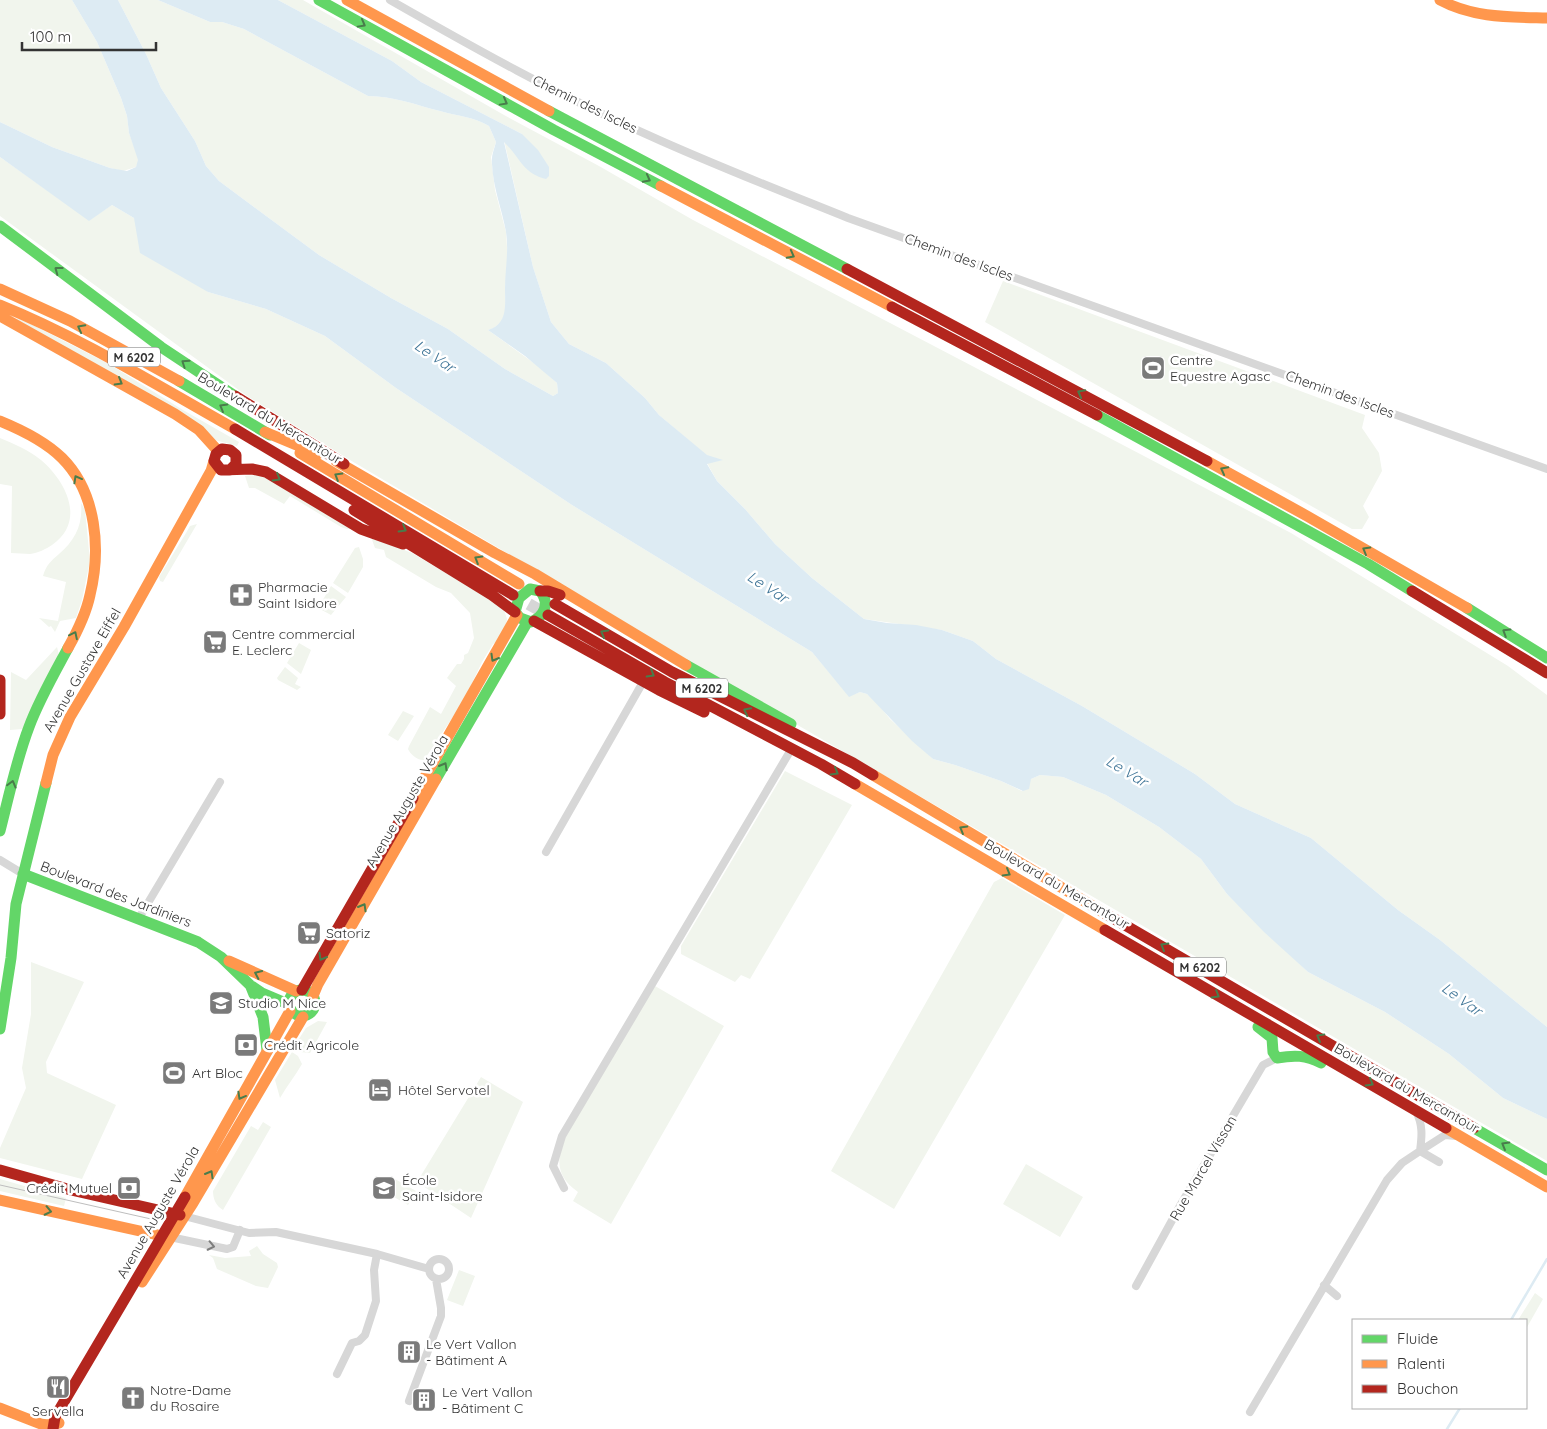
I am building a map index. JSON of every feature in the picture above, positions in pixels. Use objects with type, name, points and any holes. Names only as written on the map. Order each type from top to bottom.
[{"type":"main road","points":[[319,0],[554,130],[1128,432],[1368,564],[1547,673]]},
{"type":"main road","points":[[347,0],[563,119],[1235,476],[1445,595],[1547,658]]},
{"type":"main road","points":[[1440,0],[1450,6],[1476,13],[1547,18]]},
{"type":"main road","points":[[0,226],[161,347],[231,394],[344,464],[495,553],[544,579],[783,720],[853,764]]},
{"type":"main road","name":"Boulevard du Mercantour","points":[[0,289],[51,312],[111,344],[265,432],[519,584]]},
{"type":"main road","name":"Boulevard du Mercantour","points":[[0,305],[32,318],[90,348],[256,442],[513,595]]},
{"type":"main road","points":[[0,316],[175,414],[199,430],[221,463],[266,472],[361,529],[412,547]]},
{"type":"main road","points":[[0,421],[22,430],[51,449],[69,466],[79,481],[89,506],[94,530],[96,566],[90,598],[76,631],[34,712],[18,760],[0,831]]},
{"type":"main road","points":[[265,432],[344,464]]},
{"type":"main road","points":[[256,442],[412,547],[492,595],[524,620],[531,621],[556,632],[680,702],[737,728],[792,748]]},
{"type":"main road","name":"Avenue Gustave Eiffel","points":[[0,1029],[11,958],[16,904],[48,773],[59,739],[198,494],[221,463]]},
{"type":"main road","points":[[495,553],[527,576],[537,590],[544,595],[546,604],[542,614],[531,621]]},
{"type":"main road","points":[[516,613],[515,604],[526,591],[548,590],[604,622],[665,652]]},
{"type":"main road","name":"Boulevard du Mercantour","points":[[555,604],[680,676],[853,764],[1547,1170]]},
{"type":"main road","name":"Avenue Auguste Vérola","points":[[299,990],[511,628],[516,613]]},
{"type":"main road","name":"Boulevard du Mercantour","points":[[548,615],[689,695],[792,748],[1547,1187]]},
{"type":"main road","name":"Avenue Auguste Vérola","points":[[313,996],[322,977],[531,621]]},
{"type":"main road","points":[[0,680],[0,714]]},
{"type":"main road","name":"Boulevard des Jardiniers","points":[[23,874],[198,942],[221,957],[299,990]]},
{"type":"main road","name":"Boulevard des Jardiniers","points":[[221,957],[250,985],[289,1007]]},
{"type":"main road","name":"Boulevard des Jardiniers","points":[[250,985],[262,1012],[267,1032],[267,1050]]},
{"type":"main road","points":[[299,990],[310,993],[313,996],[315,1002],[312,1012],[298,1016],[289,1007],[292,994],[299,990]]},
{"type":"main road","name":"Avenue Auguste Vérola","points":[[179,1215],[226,1126],[235,1105],[289,1007]]},
{"type":"main road","points":[[1236,1007],[1248,1021],[1272,1038],[1273,1052],[1277,1058],[1297,1054],[1310,1058],[1338,1072],[1350,1072]]},
{"type":"main road","name":"Avenue Auguste Vérola","points":[[58,1423],[165,1236],[303,1016]]},
{"type":"main road","points":[[0,1170],[71,1190],[179,1215]]},
{"type":"main road","points":[[0,1200],[165,1236]]},
{"type":"main road","points":[[0,1408],[21,1417],[58,1423]]},
{"type":"street","name":"Chemin des Iscles","points":[[390,0],[601,113],[749,178],[848,218],[1547,469]]},
{"type":"street","points":[[546,852],[643,682]]},
{"type":"street","points":[[564,1188],[553,1166],[562,1136],[792,748]]},
{"type":"street","points":[[139,918],[220,782]]},
{"type":"street","name":"Boulevard des Jardiniers","points":[[0,860],[23,874]]},
{"type":"street","name":"Rue Marcel Vissan","points":[[1136,1286],[1181,1204],[1263,1065],[1277,1058]]},
{"type":"street","points":[[1415,1109],[1421,1120],[1422,1128],[1420,1151]]},
{"type":"street","points":[[1250,1412],[1387,1180],[1402,1163],[1445,1136],[1461,1137]]},
{"type":"street","points":[[1420,1151],[1439,1162]]},
{"type":"street","points":[[179,1215],[249,1233],[276,1232],[377,1254],[429,1269]]},
{"type":"street","points":[[165,1236],[226,1249],[233,1247],[240,1230]]},
{"type":"street","points":[[337,1374],[352,1343],[359,1341],[365,1335],[376,1301],[374,1270],[377,1254]]},
{"type":"street","points":[[436,1260],[443,1260],[449,1269],[446,1276],[440,1279],[436,1278],[431,1275],[430,1265],[436,1260]]},
{"type":"street","points":[[409,1401],[441,1316],[436,1278]]},
{"type":"street","points":[[1324,1286],[1337,1296]]},
{"type":"shaded area","points":[[0,0],[72,0],[97,42],[121,98],[127,116],[129,133],[139,160],[136,167],[123,171],[110,168],[52,147],[0,122]]},
{"type":"shaded area","points":[[118,0],[158,0],[210,22],[222,22],[244,29],[368,96],[404,101],[471,119],[489,126],[496,142],[491,157],[495,190],[506,232],[508,263],[505,288],[506,310],[502,321],[494,328],[488,330],[538,366],[557,383],[558,393],[553,396],[505,369],[448,329],[319,255],[219,181],[206,166],[195,141],[161,88]]},
{"type":"shaded area","points":[[278,0],[303,0],[693,220],[1291,533],[1508,666],[1547,695],[1547,1027],[1440,940],[1398,910],[1311,838],[1235,804],[1195,774],[1082,706],[996,659],[973,641],[942,630],[864,619],[812,578],[775,544],[745,509],[717,481],[707,463],[722,460],[707,456],[659,415],[645,398],[606,363],[569,344],[551,322],[533,267],[504,140],[522,134],[421,82],[392,61]]},
{"type":"shaded area","points":[[0,157],[89,220],[112,205],[134,218],[208,292],[266,309],[325,336],[396,388],[572,505],[812,652],[849,696],[860,692],[867,694],[890,719],[933,759],[1001,781],[1022,791],[1031,779],[1040,775],[1063,777],[1106,795],[1159,827],[1201,859],[1227,894],[1308,972],[1385,1012],[1449,1054],[1503,1098],[1547,1119],[1547,1161],[801,727],[350,460],[247,396],[0,216]]},
{"type":"shaded area","name":"Centre Equestre Agasc","points":[[1003,281],[1365,415],[1362,428],[1379,453],[1382,471],[1363,506],[1369,517],[1362,529],[1352,529],[985,322]]},
{"type":"shaded area","points":[[10,318],[21,319],[109,364],[239,442],[237,446],[215,440]]},
{"type":"shaded area","points":[[0,438],[26,450],[41,460],[58,479],[65,490],[69,502],[70,514],[68,525],[62,536],[52,545],[36,553],[11,553],[12,486],[0,484]]},
{"type":"shaded area","points":[[245,476],[264,476],[354,529],[341,527],[290,496],[284,504],[255,488],[249,488]]},
{"type":"shaded area","points":[[81,503],[85,510],[90,561],[82,600],[76,618],[60,621],[55,632],[51,626],[49,627],[39,618],[58,621],[66,582],[43,576],[49,564],[74,538],[81,518]]},
{"type":"shaded area","points":[[197,524],[163,582],[160,581],[159,577],[190,526]]},
{"type":"shaded area","points":[[371,537],[412,553],[503,607],[507,619],[499,641],[493,644],[482,662],[463,702],[424,760],[414,757],[408,749],[430,707],[441,714],[456,686],[447,678],[457,664],[461,664],[474,638],[470,613],[451,593],[436,587],[386,557],[384,550],[375,548]]},
{"type":"shaded area","points":[[359,547],[363,559],[363,567],[348,593],[333,583],[355,548]]},
{"type":"shaded area","points":[[331,586],[346,597],[331,615],[318,608]]},
{"type":"shaded area","points":[[299,643],[311,650],[301,674],[287,663]]},
{"type":"shaded area","points":[[57,647],[59,655],[23,729],[10,730],[11,672],[26,680]]},
{"type":"shaded area","points":[[285,667],[298,678],[295,684],[301,687],[297,690],[278,680],[277,678]]},
{"type":"shaded area","points":[[403,711],[414,716],[398,741],[388,735]]},
{"type":"shaded area","points":[[785,771],[852,805],[750,979],[741,975],[735,982],[681,954],[681,946]]},
{"type":"shaded area","points":[[1002,878],[1065,915],[894,1209],[831,1171],[994,882]]},
{"type":"shaded area","points":[[31,962],[84,982],[46,1062],[47,1073],[116,1105],[82,1179],[0,1158],[0,1148],[26,1088],[22,1068],[31,1014]]},
{"type":"shaded area","points":[[655,986],[724,1026],[611,1224],[573,1201],[578,1192],[570,1186],[561,1173],[561,1151],[566,1134]]},
{"type":"shaded area","points":[[318,1021],[327,1022],[310,1053],[300,1052],[293,1048],[306,1028]]},
{"type":"shaded area","points":[[292,1052],[298,1056],[302,1064],[280,1098],[275,1080]]},
{"type":"shaded area","points":[[481,1077],[523,1102],[471,1218],[417,1182]]},
{"type":"shaded area","points":[[263,1122],[271,1127],[223,1210],[215,1202],[213,1191],[251,1126],[258,1130]]},
{"type":"shaded area","points":[[1026,1164],[1083,1197],[1060,1237],[1003,1204]]},
{"type":"shaded area","points":[[0,1179],[66,1198],[64,1206],[0,1191]]},
{"type":"shaded area","points":[[395,1179],[416,1191],[408,1205],[387,1193]]},
{"type":"shaded area","points":[[257,1246],[263,1254],[277,1263],[278,1267],[268,1288],[256,1286],[217,1269],[213,1258],[209,1255],[225,1258],[251,1256],[249,1251]]},
{"type":"shaded area","points":[[459,1270],[475,1276],[463,1306],[447,1300]]},
{"type":"shaded area","points":[[1535,1293],[1543,1299],[1527,1327],[1527,1319],[1519,1319]]},
{"type":"water","name":"Le Var","points":[[72,0],[118,0],[161,88],[195,141],[206,166],[219,181],[319,255],[448,329],[505,369],[553,396],[558,393],[557,383],[525,356],[488,330],[499,323],[504,314],[507,246],[506,232],[493,173],[492,158],[496,142],[489,126],[471,119],[404,101],[368,96],[244,29],[222,22],[210,22],[158,0],[278,0],[392,61],[421,82],[522,134],[538,150],[549,167],[549,176],[546,179],[538,177],[522,164],[504,142],[533,267],[551,322],[569,344],[606,363],[645,398],[659,415],[707,455],[723,460],[707,464],[717,481],[745,509],[775,544],[812,578],[864,619],[942,630],[973,641],[996,659],[1082,706],[1195,774],[1235,804],[1311,838],[1398,910],[1440,940],[1547,1027],[1547,1119],[1503,1098],[1449,1054],[1385,1012],[1308,972],[1264,932],[1227,894],[1201,859],[1159,827],[1106,795],[1063,777],[1040,775],[1031,779],[1029,789],[1023,791],[1001,781],[933,759],[912,741],[867,694],[860,692],[849,697],[812,652],[572,505],[396,388],[325,336],[266,309],[208,292],[140,253],[134,218],[112,205],[89,221],[0,157],[0,122],[52,147],[110,168],[127,171],[136,167],[138,160],[129,133],[127,116],[121,98],[97,42]]},
{"type":"waterway","points":[[1512,1319],[1547,1259]]},
{"type":"waterway","points":[[1447,1429],[1459,1409]]},
{"type":"tunnel","points":[[513,595],[548,615]]},
{"type":"tram line","points":[[0,1185],[151,1219]]},
{"type":"traffic: fast","points":[[319,0],[554,130],[661,186]]},
{"type":"traffic: fast","points":[[549,111],[847,269]]},
{"type":"traffic: fast","points":[[0,226],[161,347],[235,396]]},
{"type":"traffic: fast","points":[[179,381],[270,435]]},
{"type":"traffic: fast","points":[[1097,415],[1368,564],[1412,591]]},
{"type":"traffic: fast","points":[[530,589],[540,591],[545,600],[543,613],[531,622],[520,618],[515,612],[519,598],[530,589]]},
{"type":"traffic: fast","points":[[1467,608],[1547,658]]},
{"type":"traffic: fast","points":[[436,779],[528,621]]},
{"type":"traffic: fast","points":[[0,831],[24,740],[42,697],[68,648]]},
{"type":"traffic: fast","points":[[686,665],[791,724]]},
{"type":"traffic: fast","points":[[0,1029],[11,958],[16,904],[46,783]]},
{"type":"traffic: fast","points":[[23,874],[198,942],[221,957],[250,985],[262,993],[288,1004]]},
{"type":"traffic: fast","points":[[251,987],[263,1017],[267,1050]]},
{"type":"traffic: fast","points":[[302,990],[311,994],[315,1003],[311,1012],[302,1016],[293,1012],[289,1003],[293,994],[302,990]]},
{"type":"traffic: fast","points":[[1258,1027],[1272,1038],[1273,1052],[1277,1058],[1300,1056],[1321,1063]]},
{"type":"traffic: fast","points":[[1474,1128],[1547,1170]]},
{"type":"traffic: slow","points":[[347,0],[549,111]]},
{"type":"traffic: slow","points":[[1440,0],[1453,6],[1479,13],[1506,17],[1547,18]]},
{"type":"traffic: slow","points":[[661,186],[892,307]]},
{"type":"traffic: slow","points":[[0,289],[70,321],[179,381]]},
{"type":"traffic: slow","points":[[0,305],[90,347],[235,429]]},
{"type":"traffic: slow","points":[[0,316],[175,414],[199,430],[218,451]]},
{"type":"traffic: slow","points":[[0,421],[33,436],[62,458],[74,472],[83,488],[89,505],[95,541],[93,578],[86,609],[68,648]]},
{"type":"traffic: slow","points":[[265,432],[318,454]]},
{"type":"traffic: slow","points":[[300,453],[519,584]]},
{"type":"traffic: slow","points":[[46,783],[53,755],[70,717],[124,627],[211,471],[214,461]]},
{"type":"traffic: slow","points":[[336,461],[535,574],[686,665]]},
{"type":"traffic: slow","points":[[1207,461],[1467,608]]},
{"type":"traffic: slow","points":[[413,798],[517,615]]},
{"type":"traffic: slow","points":[[873,775],[1106,914]]},
{"type":"traffic: slow","points":[[313,996],[318,984],[436,779]]},
{"type":"traffic: slow","points":[[855,784],[1105,930]]},
{"type":"traffic: slow","points":[[229,961],[296,991]]},
{"type":"traffic: slow","points":[[185,1197],[290,1011]]},
{"type":"traffic: slow","points":[[142,1282],[193,1203],[303,1017]]},
{"type":"traffic: slow","points":[[1446,1128],[1547,1187]]},
{"type":"traffic: slow","points":[[0,1200],[167,1237]]},
{"type":"traffic: slow","points":[[0,1408],[41,1424],[59,1423]]},
{"type":"traffic: jam","points":[[847,269],[1207,461]]},
{"type":"traffic: jam","points":[[892,307],[1097,415]]},
{"type":"traffic: jam","points":[[235,396],[344,464]]},
{"type":"traffic: jam","points":[[235,429],[513,595]]},
{"type":"traffic: jam","points":[[230,470],[236,464],[236,455],[230,450],[222,449],[216,454],[214,461],[221,470],[252,469],[266,472],[361,529],[403,544]]},
{"type":"traffic: jam","points":[[354,510],[492,595],[515,612]]},
{"type":"traffic: jam","points":[[540,591],[548,591],[560,595]]},
{"type":"traffic: jam","points":[[1412,591],[1547,673]]},
{"type":"traffic: jam","points":[[555,604],[672,672],[853,763],[873,775]]},
{"type":"traffic: jam","points":[[548,615],[665,682],[821,764],[855,784]]},
{"type":"traffic: jam","points":[[534,621],[659,690],[704,712]]},
{"type":"traffic: jam","points":[[0,680],[0,714]]},
{"type":"traffic: jam","points":[[302,990],[413,798]]},
{"type":"traffic: jam","points":[[1106,914],[1474,1128]]},
{"type":"traffic: jam","points":[[1105,930],[1446,1128]]},
{"type":"traffic: jam","points":[[0,1170],[71,1190],[180,1215]]},
{"type":"traffic: jam","points":[[53,1429],[55,1417],[185,1197]]},
{"type":"place","name":"Centre Equestre Agasc","points":[[1153,368]]},
{"type":"place","name":"Pharmacie Saint Isidore","points":[[241,595]]},
{"type":"place","name":"Centre commercial E. Leclerc","points":[[215,642]]},
{"type":"place","name":"Satoriz","points":[[309,933]]},
{"type":"place","name":"Studio M Nice","points":[[221,1003]]},
{"type":"place","name":"Crédit Agricole","points":[[246,1045]]},
{"type":"place","name":"Art Bloc","points":[[174,1073]]},
{"type":"place","name":"Hôtel Servotel","points":[[380,1090]]},
{"type":"place","name":"Crédit Mutuel","points":[[129,1188]]},
{"type":"place","name":"École Saint-Isidore","points":[[384,1188]]},
{"type":"place","name":"Le Vert Vallon - Bâtiment A","points":[[409,1352]]},
{"type":"place","name":"Servella","points":[[58,1387]]},
{"type":"place","name":"Notre-Dame du Rosaire","points":[[133,1398]]},
{"type":"place","name":"Le Vert Vallon - Bâtiment C","points":[[424,1400]]}]
